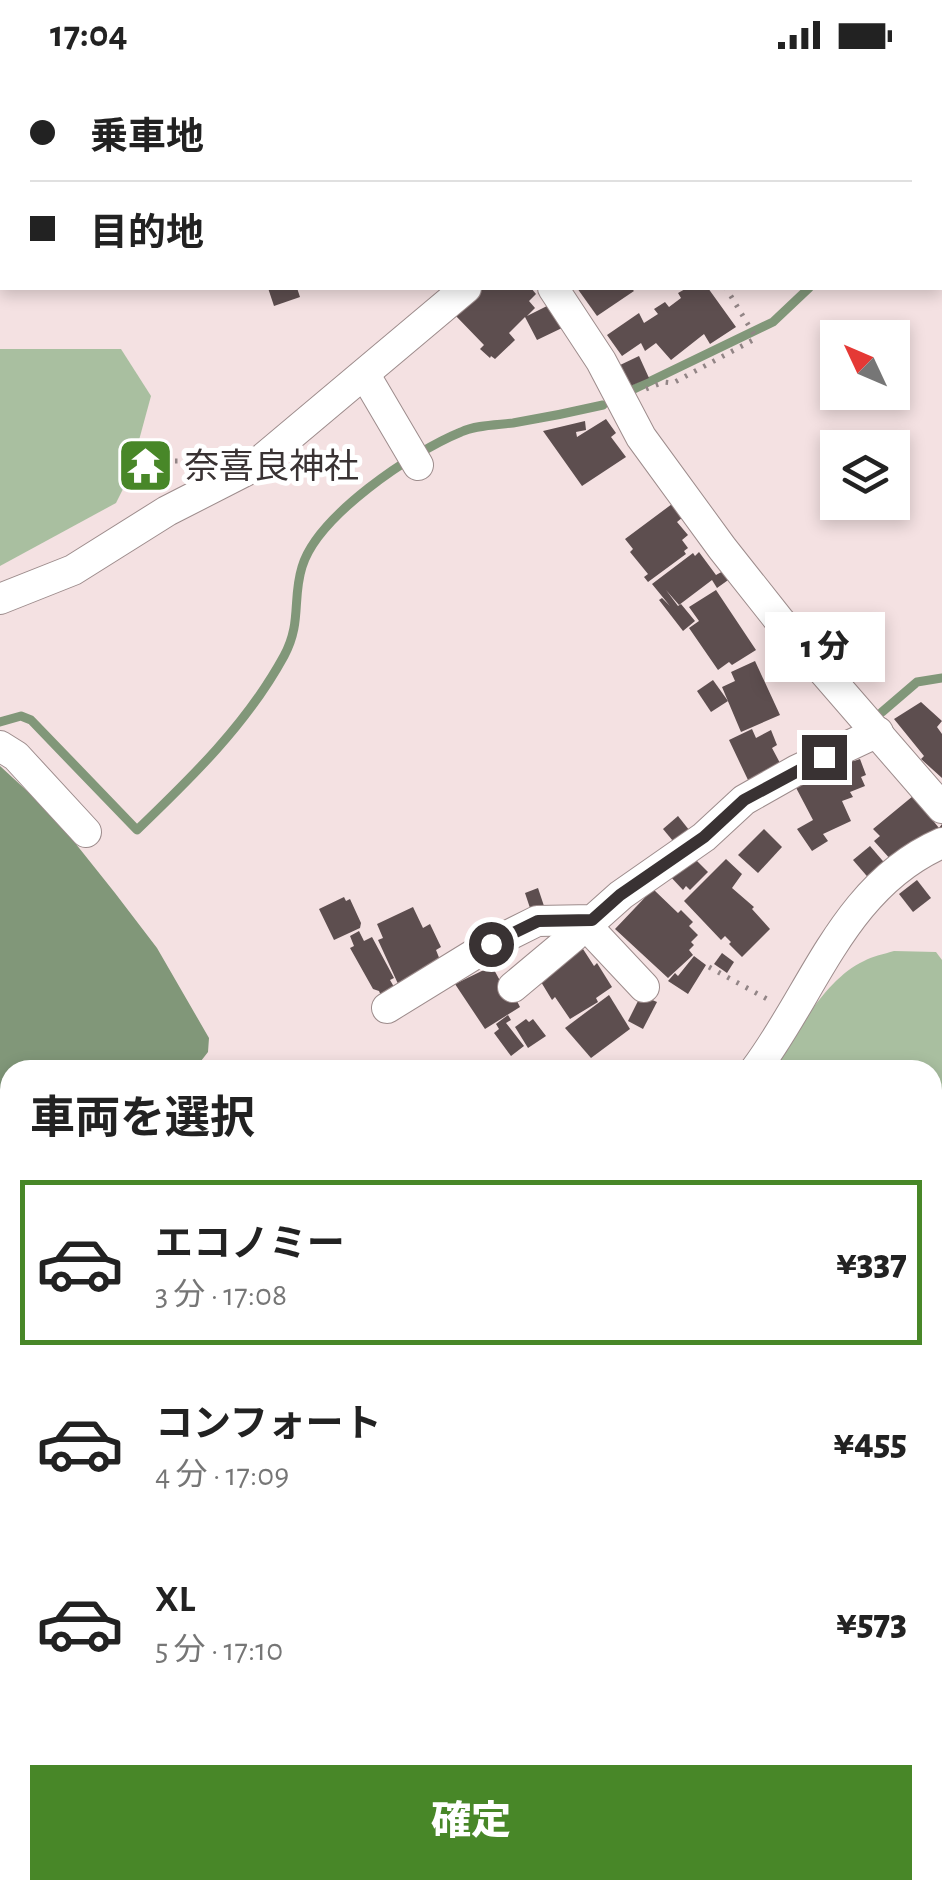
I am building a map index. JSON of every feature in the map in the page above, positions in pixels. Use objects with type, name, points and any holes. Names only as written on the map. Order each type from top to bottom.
[{"type":"street","points":[[0,598],[73,570],[168,512],[253,467],[464,290]]},
{"type":"street","points":[[554,290],[601,361],[642,436],[722,548],[942,808]]},
{"type":"street","points":[[364,374],[418,465]]},
{"type":"street","points":[[387,1008],[491,944],[538,921],[592,920],[620,895],[704,837],[744,800],[878,732]]},
{"type":"street","points":[[0,746],[16,756],[86,832]]},
{"type":"street","points":[[761,1060],[838,934],[867,896],[894,870],[942,843]]},
{"type":"street","points":[[513,986],[574,936],[582,921]]},
{"type":"street","points":[[582,921],[644,987]]},
{"type":"path","points":[[620,400],[664,382],[674,383],[752,340],[755,336],[727,290]]},
{"type":"path","points":[[709,967],[792,1011]]},
{"type":"shaded area","points":[[0,349],[121,349],[151,396],[129,477],[116,503],[0,566]]},
{"type":"shaded area","points":[[0,766],[52,814],[115,893],[157,948],[209,1038],[208,1052],[202,1060],[0,1060]]},
{"type":"shaded area","points":[[894,951],[936,952],[942,960],[942,1060],[780,1060],[824,994],[850,969]]},
{"type":"building","points":[[269,290],[298,290],[300,297],[274,306]]},
{"type":"building","points":[[480,290],[533,290],[536,294],[529,301],[535,308],[527,316],[551,304],[562,328],[537,340],[525,317],[509,333],[515,340],[495,359],[480,349],[484,345],[454,314]]},
{"type":"building","points":[[578,290],[634,291],[597,316]]},
{"type":"building","points":[[709,290],[736,327],[710,344],[704,334],[671,360],[656,343],[645,351],[641,343],[622,356],[607,335],[639,313],[644,323],[658,314],[654,309],[665,302],[669,307],[681,298],[678,293]]},
{"type":"building","points":[[639,356],[649,378],[628,387],[618,366]]},
{"type":"building","points":[[606,419],[616,433],[611,437],[626,457],[582,486],[543,431],[585,421],[586,430],[576,432],[577,437]]},
{"type":"building","points":[[160,455],[161,468],[151,469],[149,456]]},
{"type":"building","points":[[672,504],[683,517],[677,522],[688,535],[682,540],[688,548],[686,554],[648,582],[644,577],[648,574],[625,539]]},
{"type":"building","points":[[699,552],[716,575],[725,570],[731,578],[717,588],[712,580],[679,605],[666,590],[678,606],[681,604],[695,621],[683,631],[652,584]]},
{"type":"building","points":[[716,590],[756,650],[718,670],[689,628],[699,621],[689,607]]},
{"type":"building","points":[[755,661],[780,715],[741,732],[722,687],[735,681],[731,672]]},
{"type":"building","points":[[713,680],[728,701],[711,712],[697,691]]},
{"type":"building","points":[[921,702],[942,721],[937,727],[942,734],[942,778],[921,759],[924,756],[894,719]]},
{"type":"building","points":[[752,729],[756,738],[771,730],[777,745],[772,748],[780,763],[748,780],[729,740]]},
{"type":"building","points":[[851,755],[854,761],[860,759],[866,775],[861,777],[865,786],[850,792],[853,797],[842,801],[851,821],[823,834],[828,841],[812,851],[797,829],[813,820],[793,782]]},
{"type":"building","points":[[913,796],[939,828],[942,824],[942,835],[892,861],[874,841],[880,836],[873,829]]},
{"type":"building","points":[[678,816],[693,835],[678,847],[663,829]]},
{"type":"building","points":[[764,829],[782,847],[758,873],[738,855]]},
{"type":"building","points":[[870,846],[888,867],[872,882],[853,860]]},
{"type":"building","points":[[692,856],[708,872],[690,890],[686,886],[683,890],[668,874]]},
{"type":"building","points":[[726,859],[742,874],[732,888],[754,907],[770,929],[742,957],[725,936],[721,940],[684,901]]},
{"type":"building","points":[[917,880],[931,898],[913,912],[899,894]]},
{"type":"building","points":[[538,888],[545,909],[532,914],[525,893]]},
{"type":"building","points":[[653,889],[693,922],[689,926],[698,935],[689,950],[693,955],[668,978],[615,929]]},
{"type":"building","points":[[344,897],[346,901],[350,899],[360,928],[334,940],[319,909]]},
{"type":"building","points":[[413,907],[423,928],[430,924],[441,947],[436,950],[442,965],[399,986],[378,940],[383,938],[377,924]]},
{"type":"building","points":[[359,931],[364,941],[372,937],[394,978],[390,980],[397,992],[383,1000],[350,948],[354,946],[350,936]]},
{"type":"building","points":[[583,949],[612,987],[596,998],[598,1002],[570,1019],[538,977]]},
{"type":"building","points":[[722,953],[734,962],[727,973],[714,964]]},
{"type":"building","points":[[694,956],[706,965],[688,994],[668,981],[675,973],[678,976]]},
{"type":"building","points":[[492,966],[520,1007],[485,1029],[455,984]]},
{"type":"building","points":[[609,995],[630,1029],[591,1058],[565,1028]]},
{"type":"building","points":[[641,995],[657,1002],[643,1029],[628,1021]]},
{"type":"building","points":[[508,1015],[511,1020],[506,1023],[524,1046],[511,1056],[494,1033],[499,1029],[496,1024]]},
{"type":"building","points":[[533,1019],[546,1036],[528,1048],[515,1027]]},
{"type":"waterway","points":[[632,390],[773,322],[807,290]]},
{"type":"waterway","points":[[0,722],[21,716],[31,720],[137,830],[217,749],[269,681],[290,644],[302,567],[311,547],[346,507],[393,470],[461,432],[603,405]]},
{"type":"waterway","points":[[882,712],[917,682],[942,678]]},
{"type":"place","name":"奈喜良神社","points":[[145,466]]},
{"type":"route","points":[[491,944],[538,921],[592,920],[620,895],[704,837],[744,800],[824,757]]}]
